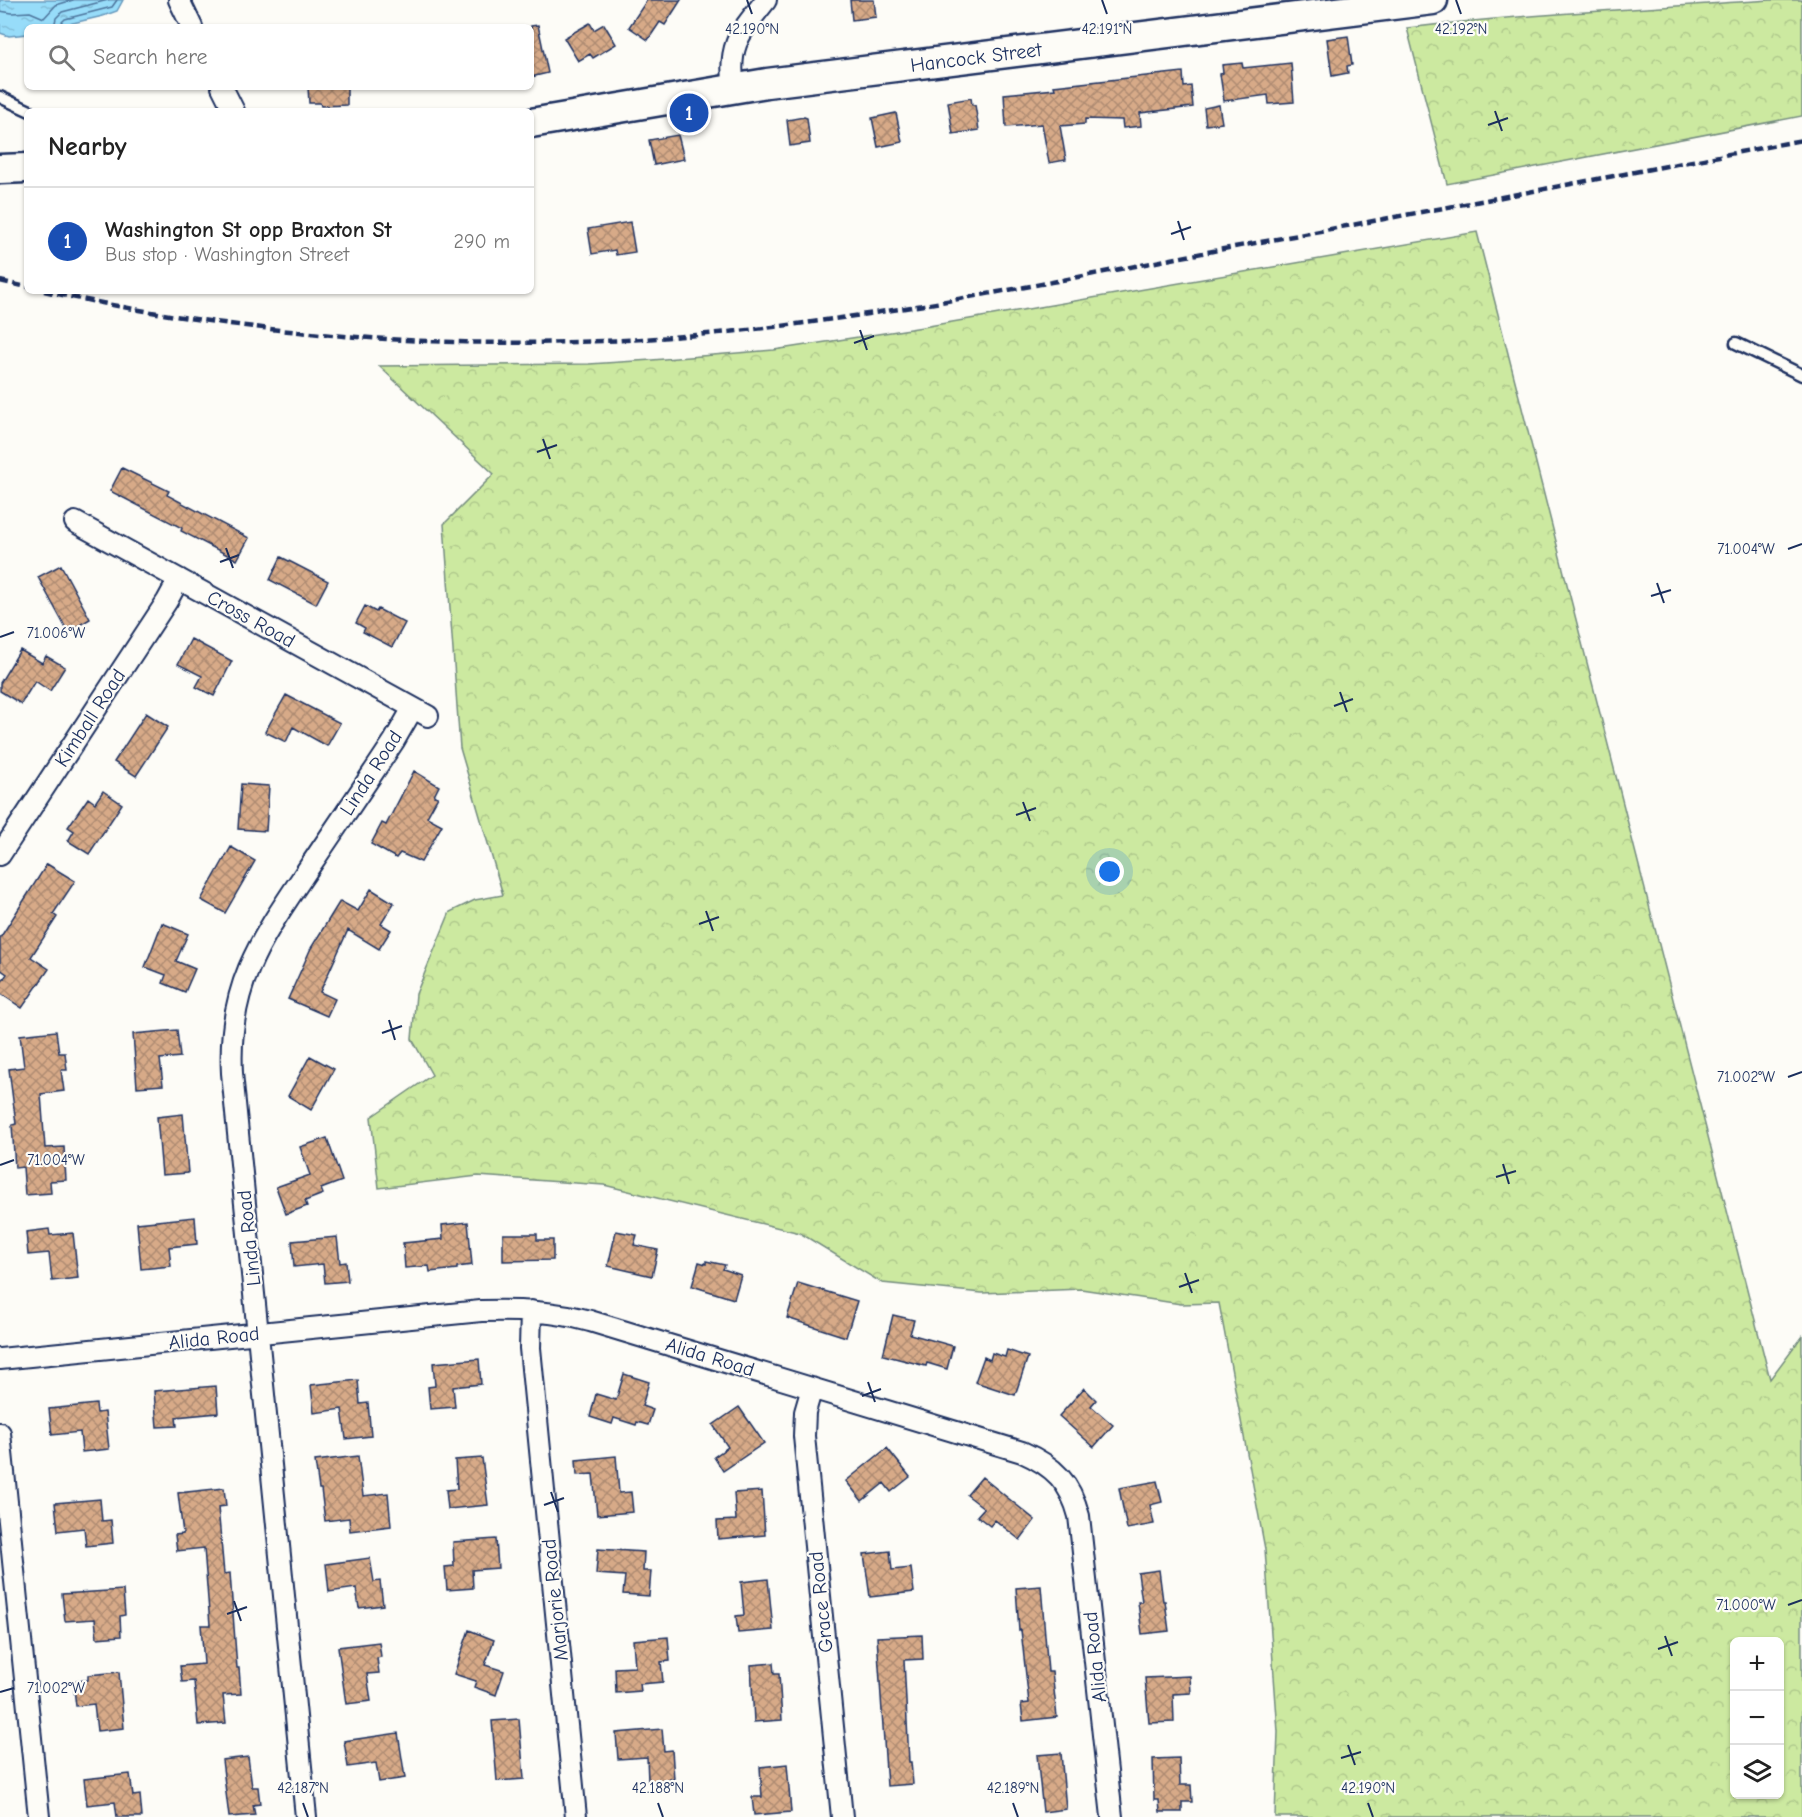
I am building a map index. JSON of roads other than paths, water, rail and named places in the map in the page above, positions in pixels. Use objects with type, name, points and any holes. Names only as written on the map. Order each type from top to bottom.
[{"type":"main road","name":"Hancock Street","points":[[534,122],[734,88],[1431,0]]},
{"type":"main road","points":[[0,169],[24,168]]},
{"type":"street","points":[[179,0],[191,24]]},
{"type":"street","points":[[734,88],[732,52],[743,30],[766,0]]},
{"type":"street","points":[[224,90],[232,108]]},
{"type":"street","name":"Cross Road","points":[[75,522],[420,712]]},
{"type":"street","name":"Kimball Road","points":[[0,855],[167,601],[179,579]]},
{"type":"street","name":"Linda Road","points":[[306,1817],[232,1073],[235,1009],[250,964],[265,934],[394,741],[420,712]]},
{"type":"street","name":"Alida Road","points":[[0,1359],[481,1311],[531,1311],[576,1317],[1022,1452],[1043,1462],[1060,1477],[1067,1485],[1076,1505],[1081,1526],[1112,1817]]},
{"type":"street","name":"Marjorie Road","points":[[531,1311],[530,1348],[576,1817]]},
{"type":"street","name":"Grace Road","points":[[812,1388],[805,1412],[804,1436],[842,1817]]},
{"type":"street","points":[[0,1433],[39,1817]]},
{"type":"lane","points":[[0,97],[24,108]]},
{"type":"lane","points":[[1736,343],[1802,375]]},
{"type":"water","points":[[0,0],[123,0],[117,11],[103,16],[69,24],[24,24],[24,34],[9,36],[0,33]]},
{"type":"railway","points":[[59,294],[134,309],[316,334],[499,343],[682,336],[828,320],[1049,283],[1802,140]]},
{"type":"railway","points":[[0,281],[24,286]]},
{"type":"place","name":"Washington St opp Braxton St","points":[[689,113]]}]
